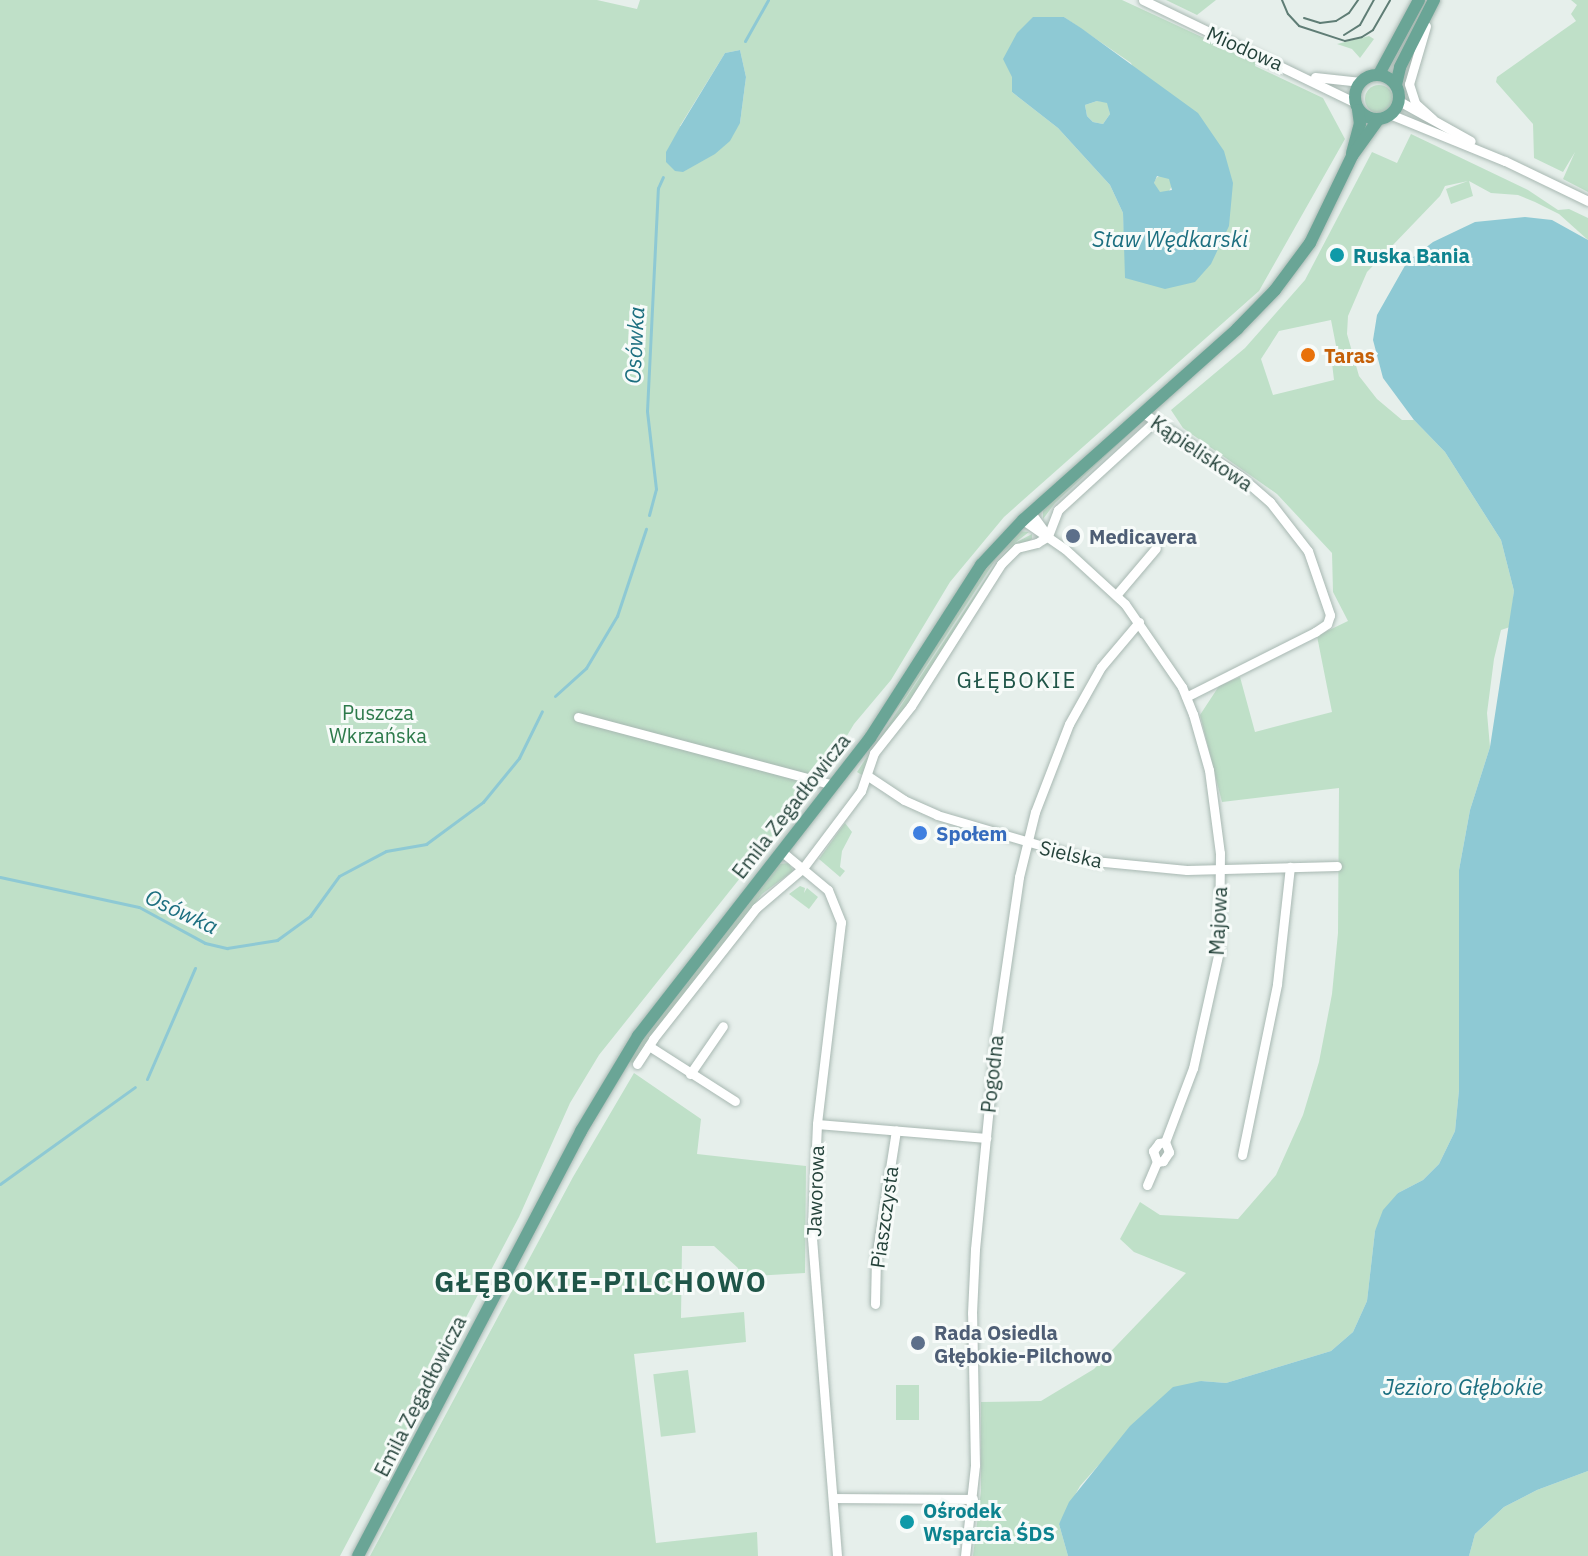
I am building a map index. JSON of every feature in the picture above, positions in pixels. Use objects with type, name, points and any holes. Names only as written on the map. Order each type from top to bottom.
[{"type":"main road","points":[[1419,0],[1379,74],[1361,82],[1356,106],[1378,120],[1392,115],[1399,101],[1396,85],[1402,62],[1434,0]]},
{"type":"main road","points":[[1379,74],[1396,85]]},
{"type":"main road","name":"Emila Zegadłowicza","points":[[1352,156],[1360,124],[1356,106]]},
{"type":"main road","name":"Emila Zegadłowicza","points":[[358,1556],[618,1063],[889,710],[976,573],[1027,516],[1148,418],[1281,284],[1316,232],[1352,156],[1378,120]]},
{"type":"street","name":"Miodowa","points":[[1143,0],[1304,75],[1356,106]]},
{"type":"street","points":[[1433,119],[1415,103],[1408,81],[1434,0]]},
{"type":"street","name":"Miodowa","points":[[1304,75],[1361,82]]},
{"type":"street","points":[[1399,101],[1505,161]]},
{"type":"street","points":[[1392,115],[1505,161],[1588,201]]},
{"type":"street","points":[[637,1064],[756,908],[803,868],[861,791],[874,753],[911,706],[996,571],[1017,548],[1041,542],[1048,536],[1058,510],[1148,418]]},
{"type":"street","name":"Kąpieliskowa","points":[[1148,418],[1249,482],[1290,525],[1315,564],[1330,615],[1327,624],[1315,632],[1186,697]]},
{"type":"street","name":"Majowa","points":[[1027,516],[1038,533],[1048,536],[1117,594],[1139,622],[1186,697],[1213,788],[1220,870],[1219,951],[1206,1019],[1187,1086],[1165,1142],[1159,1143],[1153,1151],[1157,1162],[1147,1185]]},
{"type":"street","points":[[1117,594],[1156,548]]},
{"type":"street","name":"Pogodna","points":[[965,1556],[973,1499],[972,1313],[986,1138],[1006,955],[1027,844],[1044,785],[1077,708],[1110,655],[1139,622]]},
{"type":"street","points":[[578,717],[834,785]]},
{"type":"street","name":"Sielska","points":[[868,776],[926,811],[1027,844],[1119,865],[1220,870],[1337,866]]},
{"type":"street","name":"Jaworowa","points":[[781,851],[830,892],[841,922],[817,1124],[813,1257],[837,1556]]},
{"type":"street","points":[[1242,1155],[1277,984],[1290,867]]},
{"type":"street","points":[[690,1074],[723,1026]]},
{"type":"street","points":[[649,1046],[735,1101]]},
{"type":"street","points":[[817,1124],[986,1138]]},
{"type":"street","name":"Piaszczysta","points":[[875,1304],[876,1258],[896,1131]]},
{"type":"street","points":[[834,1498],[973,1499]]},
{"type":"green space","name":"Puszcza Wkrzańska","points":[[0,0],[597,0],[637,9],[640,0],[1122,0],[1256,62],[1255,66],[1323,98],[1345,139],[1259,291],[1004,517],[950,582],[891,680],[854,724],[827,769],[599,1055],[570,1103],[519,1217],[340,1556],[0,1556]],"holes":[[[1064,17],[1131,63],[1211,264],[1124,232],[1123,213],[1110,185],[1058,128],[1012,92],[1012,77]],[[740,50],[746,77],[740,123],[680,126],[725,53]]]},
{"type":"green space","points":[[1166,0],[1216,0],[1197,15]]},
{"type":"green space","points":[[1571,0],[1588,0],[1588,192],[1563,179],[1575,152],[1563,172],[1534,158],[1533,124],[1496,82],[1497,77],[1576,21],[1571,14],[1577,5]]},
{"type":"green space","points":[[1369,36],[1374,39],[1360,58],[1352,49],[1337,44]]},
{"type":"green space","points":[[1379,85],[1389,89],[1393,99],[1389,109],[1379,113],[1369,109],[1365,99],[1369,89]]},
{"type":"green space","points":[[1097,101],[1108,102],[1110,114],[1103,124],[1093,122],[1087,116],[1085,105]]},
{"type":"green space","points":[[1411,134],[1528,190],[1558,210],[1569,209],[1588,218],[1588,240],[1559,214],[1518,195],[1491,193],[1469,181],[1473,196],[1451,204],[1446,189],[1468,181],[1445,186],[1440,196],[1367,272],[1348,316],[1347,334],[1359,376],[1377,399],[1402,420],[1414,420],[1445,452],[1501,540],[1514,591],[1510,627],[1501,630],[1494,659],[1487,713],[1490,747],[1470,810],[1459,870],[1459,1090],[1455,1131],[1439,1164],[1423,1180],[1398,1193],[1375,1231],[1367,1301],[1353,1332],[1331,1351],[1226,1383],[1201,1381],[1104,1459],[1080,1486],[1059,1524],[1068,1556],[973,1556],[981,1491],[981,1402],[1041,1401],[1094,1369],[1186,1273],[1134,1252],[1120,1239],[1140,1202],[1160,1215],[1238,1219],[1276,1175],[1303,1115],[1319,1062],[1332,994],[1338,933],[1339,788],[1222,802],[1200,715],[1219,686],[1240,677],[1255,732],[1332,712],[1317,636],[1348,621],[1333,592],[1332,553],[1277,494],[1183,428],[1171,410],[1245,348],[1305,280],[1372,152],[1397,163]],"holes":[[[1331,320],[1339,361],[1332,363],[1334,380],[1273,395],[1261,359],[1279,331]]]},
{"type":"green space","points":[[1163,175],[1172,184],[1163,193],[1154,184]]},
{"type":"green space","points":[[1141,423],[1055,503],[1043,519],[1043,510]]},
{"type":"green space","points":[[1019,531],[1029,532],[998,556],[906,697],[852,770],[976,580]]},
{"type":"green space","points":[[1032,534],[1032,539],[996,564],[910,701],[872,751],[862,775],[857,772],[996,563],[1013,544]]},
{"type":"green space","points":[[845,823],[852,832],[842,851],[840,867],[845,871],[840,877],[819,859]]},
{"type":"green space","points":[[789,863],[793,871],[762,894],[634,1063],[625,1061],[779,864]]},
{"type":"green space","points":[[800,886],[805,888],[804,893],[807,888],[818,897],[809,909],[789,894]]},
{"type":"green space","points":[[634,1073],[701,1119],[697,1154],[806,1166],[805,1273],[739,1277],[738,1268],[714,1246],[682,1246],[681,1318],[744,1312],[746,1342],[634,1354],[656,1543],[757,1532],[758,1556],[370,1556],[573,1177]]},
{"type":"green space","points":[[688,1370],[696,1433],[661,1437],[653,1374]]},
{"type":"green space","points":[[896,1385],[919,1385],[919,1420],[896,1420]]},
{"type":"green space","points":[[1588,1471],[1588,1556],[1469,1556],[1475,1534],[1504,1507],[1537,1490]]},
{"type":"water","name":"Staw Wędkarski","points":[[1033,17],[1064,17],[1198,113],[1224,151],[1233,183],[1229,226],[1211,264],[1195,282],[1165,289],[1125,278],[1123,213],[1110,185],[1058,128],[1012,92],[1012,77],[1003,59],[1017,33]],"holes":[[[1097,101],[1107,103],[1110,114],[1103,124],[1093,122],[1087,116],[1085,105]],[[1157,176],[1169,179],[1172,190],[1160,192],[1154,183]]]},
{"type":"water","points":[[740,50],[746,77],[740,123],[730,141],[715,154],[683,172],[675,171],[666,162],[666,152],[725,53]]},
{"type":"water","name":"Jezioro Głębokie","points":[[1525,217],[1552,220],[1588,240],[1588,1471],[1537,1490],[1504,1507],[1475,1534],[1469,1556],[1068,1556],[1059,1524],[1069,1502],[1130,1426],[1173,1387],[1201,1381],[1226,1383],[1331,1351],[1353,1332],[1367,1301],[1375,1231],[1383,1210],[1398,1193],[1423,1180],[1439,1164],[1455,1131],[1459,1090],[1459,870],[1470,810],[1490,747],[1514,591],[1501,540],[1445,452],[1414,420],[1383,378],[1373,340],[1377,315],[1407,262],[1433,242],[1475,222]]},
{"type":"waterway","name":"Osówka","points":[[745,41],[768,0]]},
{"type":"waterway","name":"Osówka","points":[[649,515],[656,489],[647,411],[658,188],[663,177]]},
{"type":"waterway","name":"Osówka","points":[[555,696],[586,668],[617,616],[646,529]]},
{"type":"waterway","name":"Osówka","points":[[0,877],[139,907],[205,943],[227,948],[277,940],[310,916],[339,876],[386,851],[426,844],[483,802],[519,758],[542,711]]},
{"type":"waterway","points":[[147,1079],[195,968]]},
{"type":"waterway","points":[[0,1184],[135,1087]]},
{"type":"tram line","points":[[1282,0],[1288,14],[1299,26],[1345,41],[1362,37],[1373,30],[1390,0]]},
{"type":"tram line","points":[[1304,18],[1320,23],[1336,21],[1349,13],[1358,0]]},
{"type":"tram line","points":[[1344,35],[1360,25],[1374,0]]},
{"type":"place","name":"Ruska Bania","points":[[1337,255]]},
{"type":"place","name":"Taras","points":[[1308,355]]},
{"type":"place","name":"Medicavera","points":[[1073,536]]},
{"type":"place","name":"Społem","points":[[920,833]]},
{"type":"place","name":"Rada Osiedla Głębokie-Pilchowo","points":[[918,1343]]},
{"type":"place","name":"Ośrodek Wsparcia ŚDS","points":[[907,1522]]},
{"type":"district","name":"GŁĘBOKIE","points":[[1017,680]]},
{"type":"district","name":"GŁĘBOKIE-PILCHOWO","points":[[601,1282]]}]
